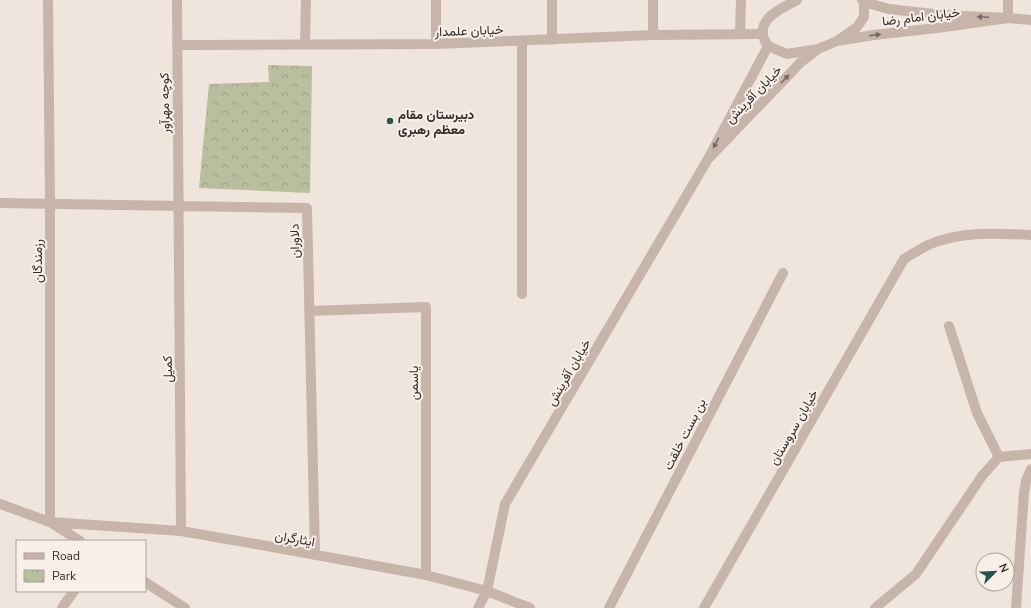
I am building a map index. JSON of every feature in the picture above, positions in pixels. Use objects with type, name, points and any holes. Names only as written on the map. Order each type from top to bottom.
[{"type":"street","name":"رزمندگان","points":[[48,0],[50,204],[50,522]]},
{"type":"street","name":"کوچه مهرآور","points":[[176,0],[178,206]]},
{"type":"street","points":[[305,44],[306,0]]},
{"type":"street","points":[[436,0],[436,44]]},
{"type":"street","points":[[552,0],[552,40]]},
{"type":"street","points":[[653,0],[653,35]]},
{"type":"street","points":[[740,34],[741,0]]},
{"type":"street","points":[[776,12],[781,0]]},
{"type":"street","points":[[796,0],[776,12],[764,22],[762,34],[768,46],[787,54],[818,49],[837,41],[857,27],[864,17],[863,1]]},
{"type":"street","points":[[1008,0],[1008,18]]},
{"type":"street","name":"خیابان امام رضا","points":[[863,1],[889,9],[942,15],[1031,20]]},
{"type":"street","name":"خیابان امام رضا","points":[[837,41],[1008,18]]},
{"type":"street","name":"خیابان علمدار","points":[[177,45],[436,44],[653,35],[762,34]]},
{"type":"street","points":[[522,41],[522,294]]},
{"type":"street","name":"خیابان آفرینش","points":[[478,608],[487,591],[505,504],[708,159],[768,46]]},
{"type":"street","name":"خیابان آفرینش","points":[[708,159],[801,62],[818,49]]},
{"type":"street","name":"دلاوران","points":[[0,203],[306,208],[315,555]]},
{"type":"street","name":"کمیل","points":[[178,206],[181,531]]},
{"type":"street","name":"خیابان سروستان","points":[[704,608],[904,259],[928,245],[965,235],[1003,233],[1031,235]]},
{"type":"street","name":"بن بست خلقت","points":[[609,608],[782,273]]},
{"type":"street","name":"یاسمن","points":[[309,311],[426,307],[426,575]]},
{"type":"street","points":[[949,326],[978,413],[999,457]]},
{"type":"street","points":[[875,608],[916,574],[982,476],[999,457],[1031,454]]},
{"type":"street","points":[[1016,608],[1024,492],[1026,481],[1031,469]]},
{"type":"street","points":[[0,504],[50,522],[78,540]]},
{"type":"street","name":"ایثارگران","points":[[50,522],[181,531],[315,555],[426,575],[487,591],[530,608]]},
{"type":"street","points":[[146,583],[185,608]]},
{"type":"street","points":[[62,608],[73,592]]},
{"type":"green space","points":[[268,65],[312,66],[310,193],[199,188],[209,84],[269,82]]},
{"type":"place","name":"دبیرستان مقام معظم رهبری","points":[[390,121]]}]
